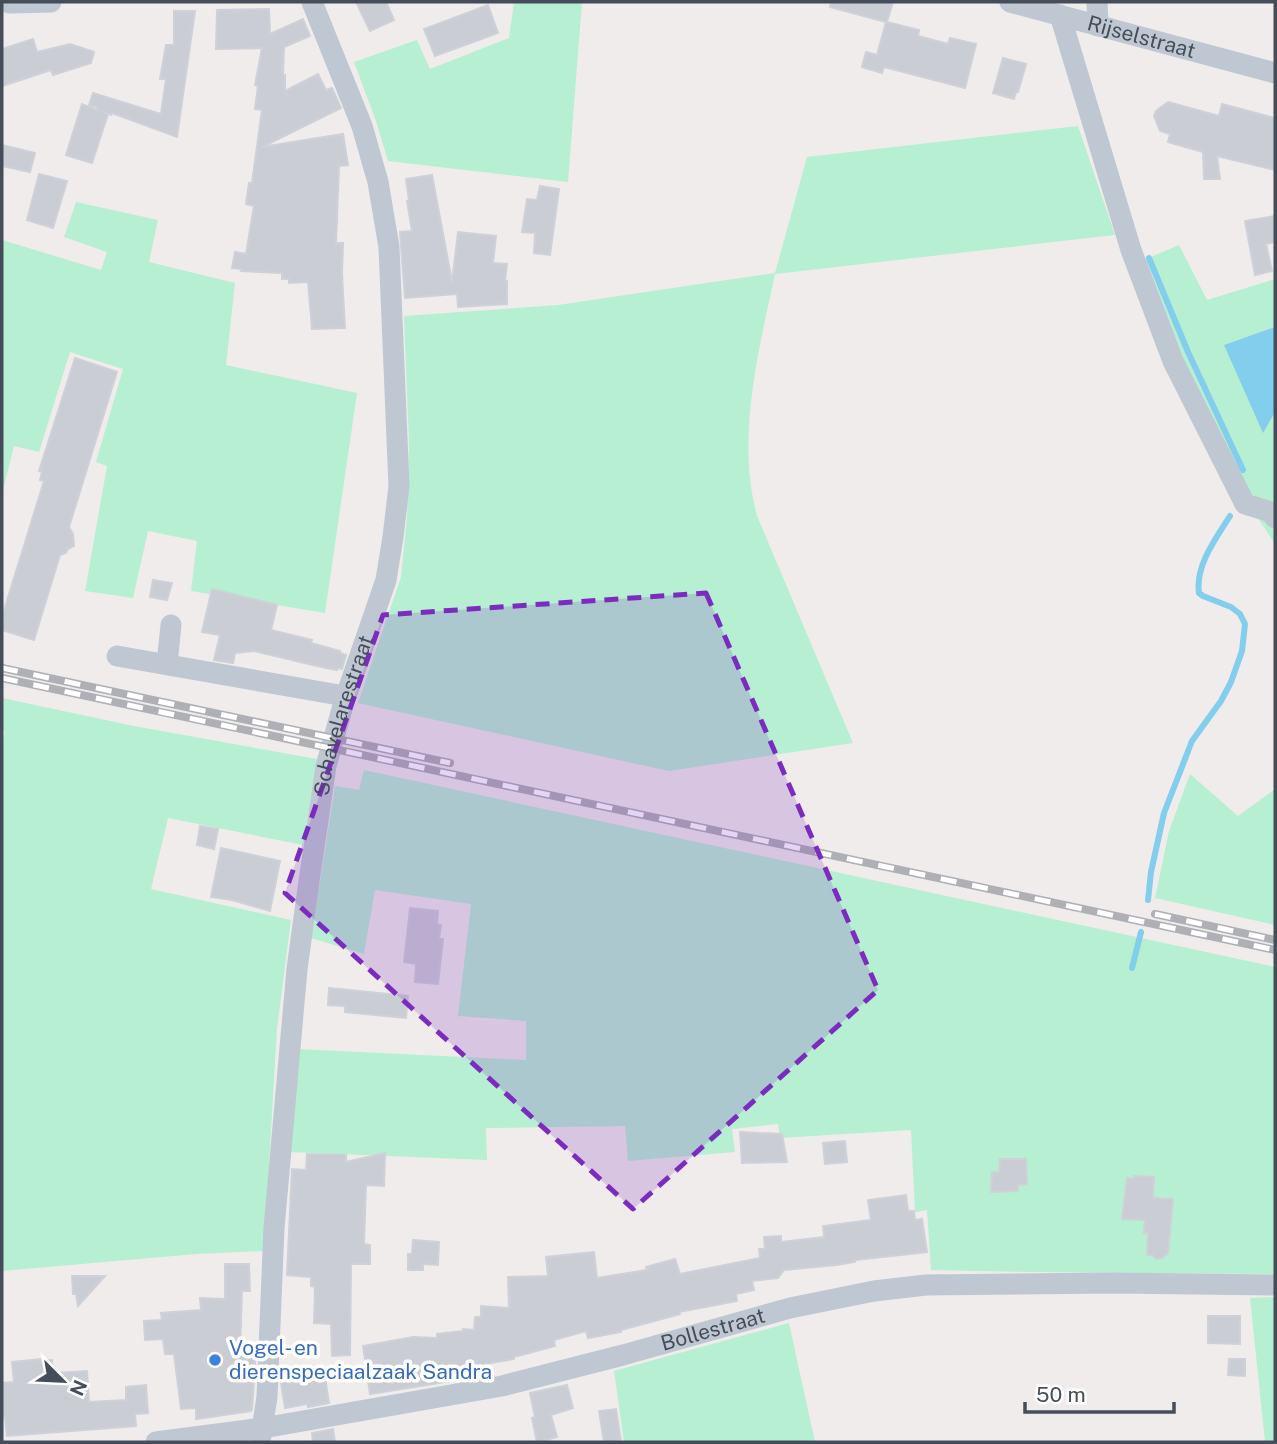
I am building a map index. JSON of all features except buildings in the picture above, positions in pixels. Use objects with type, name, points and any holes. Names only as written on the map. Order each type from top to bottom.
[{"type":"street","points":[[7,5],[51,2]]},
{"type":"street","name":"Schavelarestraat","points":[[262,1435],[268,1397],[274,1228],[297,969],[309,881],[327,765],[344,702],[386,580],[399,486],[389,247],[378,182],[362,126],[312,2]]},
{"type":"street","name":"Rijselstraat","points":[[1010,2],[1275,73]]},
{"type":"street","points":[[1097,2],[1098,26]]},
{"type":"street","points":[[1060,15],[1132,250],[1173,361],[1245,504],[1271,512],[1275,518]]},
{"type":"street","points":[[167,664],[171,625]]},
{"type":"street","points":[[117,656],[339,695],[344,702]]},
{"type":"street","name":"Bollestraat","points":[[156,1442],[262,1435],[502,1386],[790,1308],[874,1291],[926,1285],[1275,1285]]},
{"type":"highlighted area","points":[[706,593],[878,990],[633,1209],[285,893],[383,615]]},
{"type":"green space","points":[[514,2],[582,2],[568,182],[388,161],[354,62],[417,40],[430,69],[509,38]]},
{"type":"green space","points":[[1078,126],[1115,235],[775,274],[751,401],[748,452],[752,492],[757,516],[853,743],[669,771],[358,703],[401,577],[407,518],[409,443],[404,316],[558,305],[775,273],[807,157]]},
{"type":"green space","points":[[76,202],[158,220],[149,262],[235,283],[226,365],[357,393],[325,613],[191,591],[197,541],[148,531],[133,598],[85,591],[107,466],[96,462],[123,369],[70,352],[39,452],[14,446],[2,494],[2,240],[101,270],[107,252],[64,237]]},
{"type":"green space","points":[[1179,245],[1207,300],[1275,279],[1275,544],[1245,498],[1134,264]]},
{"type":"green space","points":[[2,698],[134,726],[317,759],[303,845],[168,818],[151,889],[291,920],[277,1029],[264,1251],[196,1254],[2,1271],[2,744],[5,731],[2,730]]},
{"type":"green space","points":[[364,770],[1275,967],[1275,1274],[931,1270],[927,1210],[915,1212],[911,1130],[780,1138],[778,1124],[732,1129],[735,1152],[628,1161],[625,1126],[486,1128],[487,1160],[289,1152],[297,1049],[526,1060],[526,1021],[458,1016],[471,904],[375,890],[364,954],[311,938],[335,786],[359,790]]},
{"type":"green space","points":[[1190,774],[1238,816],[1275,789],[1275,925],[1155,898],[1169,831]]},
{"type":"green space","points":[[1275,1297],[1275,1442],[1265,1442],[1250,1298]]},
{"type":"green space","points":[[789,1323],[815,1442],[624,1442],[614,1371]]},
{"type":"water","points":[[1275,327],[1275,412],[1263,433],[1224,345]]},
{"type":"waterway","points":[[1149,258],[1188,352],[1243,470]]},
{"type":"waterway","points":[[1148,900],[1151,872],[1164,813],[1192,741],[1221,701],[1242,651],[1245,624],[1240,614],[1231,607],[1199,593],[1203,563],[1230,516]]},
{"type":"waterway","points":[[1132,968],[1141,932]]},
{"type":"railway","points":[[2,668],[450,763]]},
{"type":"railway","points":[[2,678],[1275,950]]},
{"type":"railway","points":[[1155,914],[1275,940]]},
{"type":"place","name":"Vogel- en dierenspeciaalzaak Sandra","points":[[215,1360]]}]
